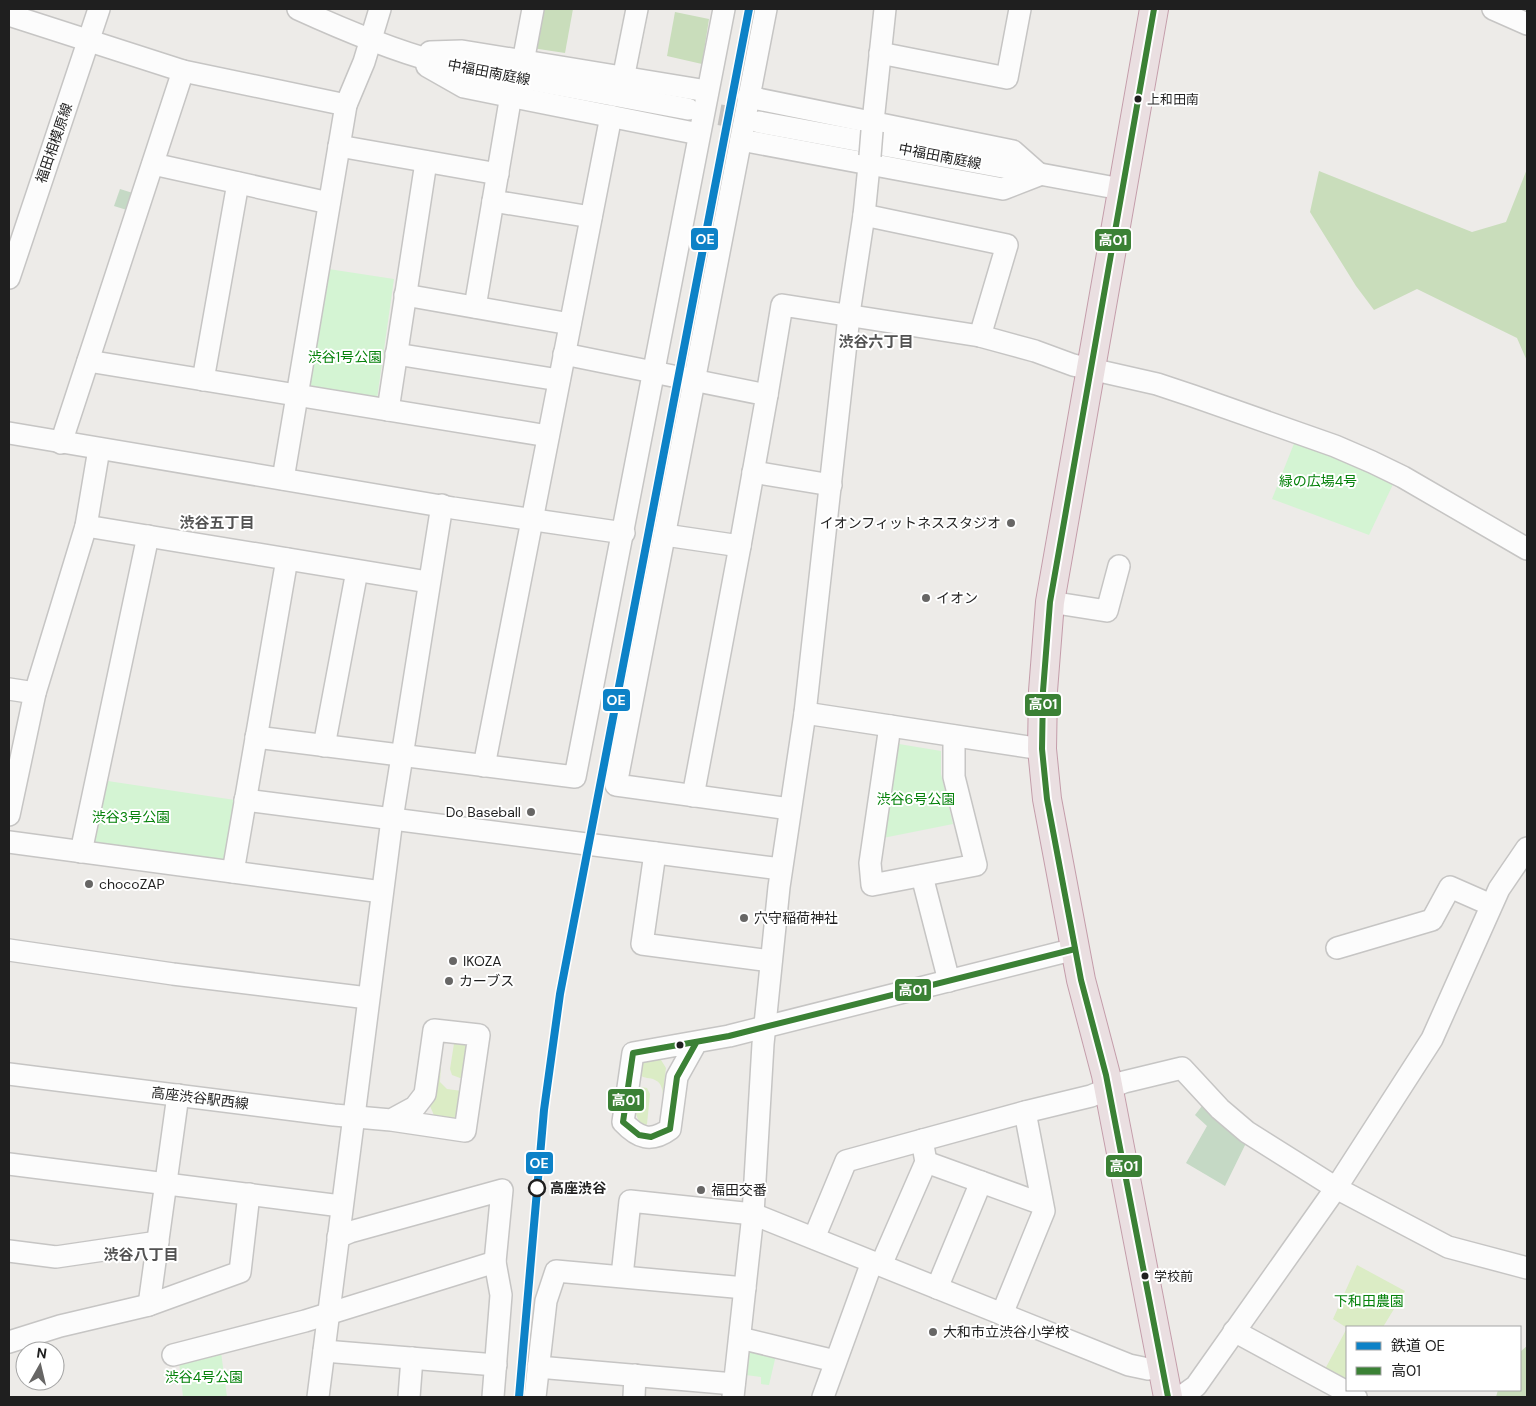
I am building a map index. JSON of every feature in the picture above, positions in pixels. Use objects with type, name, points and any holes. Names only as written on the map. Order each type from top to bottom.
[{"type":"highway","points":[[1154,9],[1050,602],[1043,691],[1042,749],[1047,799],[1075,949],[1109,1088],[1168,1397]]},
{"type":"street","name":"福田相模原線","points":[[9,278],[99,9]]},
{"type":"street","name":"中福田南庭線","points":[[298,9],[370,41],[403,53],[437,62],[688,109]]},
{"type":"street","points":[[283,479],[346,105],[364,62],[380,9]]},
{"type":"street","points":[[523,62],[533,9]]},
{"type":"street","points":[[623,79],[637,9]]},
{"type":"street","points":[[256,737],[575,777],[624,533],[724,9]]},
{"type":"street","points":[[766,9],[616,785],[790,809]]},
{"type":"street","points":[[538,1367],[635,1376],[734,1390],[753,1214],[763,1044],[781,869],[805,713],[850,316],[864,215],[884,9]]},
{"type":"street","points":[[880,53],[1007,78],[1020,9]]},
{"type":"street","points":[[1493,9],[1527,24]]},
{"type":"street","points":[[9,15],[184,71],[346,105]]},
{"type":"street","points":[[403,53],[462,51],[623,79],[707,91]]},
{"type":"street","points":[[403,53],[464,87],[699,134]]},
{"type":"street","points":[[61,443],[184,71]]},
{"type":"street","points":[[475,307],[511,95]]},
{"type":"street","points":[[741,140],[869,159],[1003,188],[1039,175],[1013,151],[873,128],[748,97]]},
{"type":"street","points":[[484,766],[611,116]]},
{"type":"street","name":"中福田南庭線","points":[[759,122],[1121,189]]},
{"type":"street","points":[[339,146],[498,174]]},
{"type":"street","points":[[388,410],[426,162]]},
{"type":"street","points":[[152,164],[329,203]]},
{"type":"street","points":[[203,380],[238,183]]},
{"type":"street","points":[[493,201],[591,217]]},
{"type":"street","points":[[864,215],[1007,246],[980,336]]},
{"type":"street","points":[[406,295],[570,324]]},
{"type":"street","points":[[693,796],[740,546],[782,305],[980,336],[1090,369],[1157,384],[1335,446],[1403,477],[1527,549]]},
{"type":"street","points":[[396,354],[559,380]]},
{"type":"street","points":[[564,354],[767,395]]},
{"type":"street","points":[[88,361],[548,436]]},
{"type":"street","points":[[9,433],[61,443],[624,533]]},
{"type":"street","points":[[9,815],[34,693],[86,526],[99,449]]},
{"type":"street","points":[[753,472],[831,485]]},
{"type":"street","points":[[318,1397],[392,819],[428,582],[442,504]]},
{"type":"street","points":[[86,526],[428,582]]},
{"type":"street","points":[[665,535],[740,546]]},
{"type":"street","points":[[81,852],[148,536]]},
{"type":"street","points":[[233,872],[287,559]]},
{"type":"street","points":[[1050,602],[1108,611],[1118,566]]},
{"type":"street","points":[[324,746],[357,571]]},
{"type":"street","points":[[9,689],[34,693]]},
{"type":"street","points":[[805,713],[1042,749]]},
{"type":"street","points":[[890,726],[870,863],[872,885],[976,865],[954,777],[954,736]]},
{"type":"street","points":[[245,800],[781,869]]},
{"type":"street","points":[[9,842],[382,892]]},
{"type":"street","points":[[1173,1397],[1182,1396],[1193,1390],[1336,1188],[1432,1039],[1491,905],[1527,848]]},
{"type":"street","points":[[655,853],[642,944],[771,962]]},
{"type":"street","points":[[922,876],[949,981]]},
{"type":"street","points":[[1337,948],[1432,920],[1450,887],[1491,905]]},
{"type":"street","points":[[696,1043],[677,1077],[670,1129],[656,1137],[634,1134],[623,1122],[633,1053],[696,1043],[1075,949]]},
{"type":"street","points":[[9,950],[173,974],[368,998]]},
{"type":"street","name":"高座渋谷駅西線","points":[[9,1074],[334,1115],[391,1120],[465,1131],[479,1035],[434,1030],[425,1094]]},
{"type":"street","points":[[654,1050],[670,1060],[677,1077]]},
{"type":"street","points":[[814,1238],[846,1162],[1025,1112],[1091,1096],[1124,1082],[1182,1068],[1220,1109],[1247,1132],[1336,1188],[1448,1247],[1527,1268]]},
{"type":"street","points":[[391,1120],[415,1107],[425,1094]]},
{"type":"street","points":[[425,1094],[425,1110],[435,1127]]},
{"type":"street","points":[[149,1305],[178,1095]]},
{"type":"street","points":[[1002,1314],[1044,1211],[1025,1112]]},
{"type":"street","points":[[823,1397],[835,1361],[876,1263],[926,1162],[922,1140]]},
{"type":"street","points":[[926,1162],[1042,1204]]},
{"type":"street","points":[[9,1164],[341,1206]]},
{"type":"street","points":[[937,1288],[981,1182]]},
{"type":"street","points":[[338,1241],[350,1232],[502,1190],[495,1262],[501,1294],[493,1397]]},
{"type":"street","points":[[9,1342],[60,1326],[149,1305],[240,1272],[249,1194]]},
{"type":"street","points":[[622,1276],[630,1200],[753,1214],[1129,1365],[1148,1369],[1162,1366]]},
{"type":"street","points":[[9,1251],[56,1257],[158,1242]]},
{"type":"street","points":[[173,1356],[495,1262]]},
{"type":"street","points":[[535,1397],[546,1301],[556,1271],[745,1288]]},
{"type":"street","points":[[1234,1331],[1356,1397]]},
{"type":"street","points":[[740,1338],[835,1361]]},
{"type":"street","points":[[324,1351],[496,1365]]},
{"type":"street","points":[[409,1397],[412,1358]]},
{"type":"street","points":[[634,1397],[635,1376]]},
{"type":"green space","points":[[539,9],[573,9],[565,53],[532,48]]},
{"type":"green space","points":[[675,12],[709,19],[702,64],[667,56]]},
{"type":"green space","points":[[1527,169],[1527,361],[1517,338],[1417,289],[1374,310],[1356,286],[1310,212],[1319,171],[1472,232],[1506,222]]},
{"type":"green space","points":[[120,189],[136,194],[130,211],[114,206]]},
{"type":"green space","name":"渋谷1号公園","points":[[322,268],[394,279],[377,399],[305,391]]},
{"type":"green space","name":"緑の広場4号","points":[[1297,436],[1396,478],[1369,535],[1272,499]]},
{"type":"green space","name":"渋谷6号公園","points":[[893,743],[941,751],[941,774],[953,824],[878,839]]},
{"type":"green space","name":"渋谷3号公園","points":[[101,780],[235,800],[225,863],[91,844]]},
{"type":"green space","points":[[455,1037],[467,1044],[464,1077],[460,1078],[452,1075],[450,1069]]},
{"type":"green space","points":[[438,1049],[442,1049],[440,1082],[447,1089],[462,1091],[463,1112],[454,1121],[436,1120],[430,1106]]},
{"type":"green space","points":[[656,1057],[661,1060],[666,1068],[663,1092],[667,1118],[662,1123],[660,1122],[663,1099],[662,1087],[655,1080],[640,1075],[643,1061]]},
{"type":"green space","points":[[641,1087],[647,1088],[650,1094],[647,1124],[645,1126],[638,1119],[635,1108],[636,1096]]},
{"type":"green space","points":[[1205,1102],[1248,1139],[1225,1186],[1186,1163],[1207,1126],[1195,1115]]},
{"type":"green space","name":"下和田農園","points":[[1357,1265],[1405,1291],[1384,1326],[1346,1327],[1333,1319]]},
{"type":"green space","name":"下和田農園","points":[[1346,1330],[1346,1383],[1324,1371]]},
{"type":"green space","points":[[1527,1346],[1527,1397],[1496,1397],[1498,1391],[1521,1391],[1521,1351]]},
{"type":"green space","points":[[749,1349],[776,1355],[769,1385],[761,1384],[761,1377],[746,1375]]},
{"type":"green space","name":"渋谷4号公園","points":[[221,1352],[227,1397],[183,1397],[179,1362]]},
{"type":"tunnel","points":[[688,109],[759,122]]},
{"type":"rail line","name":"OE","points":[[519,1397],[544,1110],[560,994],[749,9]]},
{"type":"transit line","name":"高01","points":[[1154,9],[1050,602],[1043,691],[1042,749],[1047,799],[1081,980],[1106,1075],[1168,1397]]},
{"type":"transit line","name":"高01","points":[[696,1043],[677,1077],[670,1129],[651,1137],[639,1135],[623,1122],[633,1053],[729,1036],[1075,949]]},
{"type":"place","name":"上和田南","points":[[1138,99]]},
{"type":"place","name":"イオンフィットネススタジオ","points":[[1011,523]]},
{"type":"place","name":"イオン","points":[[926,598]]},
{"type":"place","name":"Do Baseball","points":[[531,812]]},
{"type":"place","name":"chocoZAP","points":[[89,884]]},
{"type":"place","name":"穴守稲荷神社","points":[[744,918]]},
{"type":"place","name":"IKOZA","points":[[453,961]]},
{"type":"place","name":"カーブス","points":[[449,981]]},
{"type":"place","name":"高座渋谷","points":[[537,1188]]},
{"type":"place","name":"福田交番","points":[[701,1190]]},
{"type":"place","name":"学校前","points":[[1145,1276]]},
{"type":"place","name":"大和市立渋谷小学校","points":[[933,1332]]},
{"type":"district","name":"渋谷六丁目","points":[[876,342]]},
{"type":"district","name":"渋谷五丁目","points":[[217,523]]},
{"type":"district","name":"渋谷八丁目","points":[[141,1255]]}]
